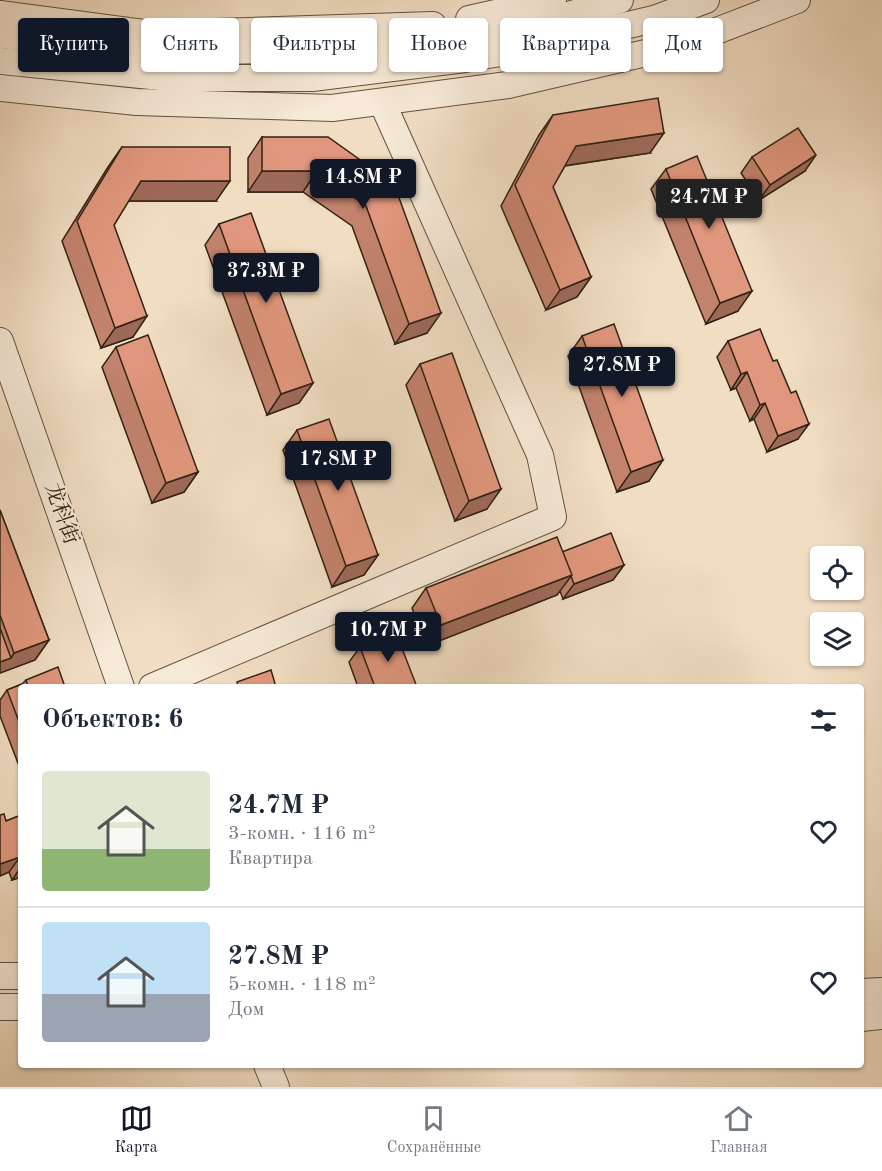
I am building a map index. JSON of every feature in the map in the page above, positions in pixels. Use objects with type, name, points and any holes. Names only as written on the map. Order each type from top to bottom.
[{"type":"street","points":[[0,14],[151,34],[444,25],[553,0]]},
{"type":"street","points":[[0,35],[166,52],[373,48],[534,25],[620,0]]},
{"type":"street","points":[[0,61],[171,78],[312,78],[465,59],[530,48],[654,19],[706,0]]},
{"type":"street","points":[[0,88],[137,102],[333,108],[508,85],[680,45],[797,0]]},
{"type":"street","points":[[159,684],[553,517],[540,455],[382,102]]},
{"type":"street","name":"龙科街","points":[[0,341],[120,684]]},
{"type":"street","points":[[0,976],[18,976]]},
{"type":"street","points":[[864,992],[882,991]]},
{"type":"street","points":[[0,1007],[18,1007]]},
{"type":"street","points":[[864,1018],[882,1016]]},
{"type":"street","points":[[268,1068],[276,1087]]},
{"type":"building","points":[[658,98],[664,133],[576,146],[553,187],[591,277],[560,290],[515,185],[553,115]]},
{"type":"building","points":[[798,128],[816,155],[770,185],[752,157]]},
{"type":"building","points":[[262,137],[328,137],[394,184],[441,313],[409,324],[366,206],[317,171],[262,171]]},
{"type":"building","points":[[122,147],[230,147],[230,181],[141,181],[114,225],[147,316],[115,328],[77,221]]},
{"type":"building","points":[[697,156],[752,291],[720,303],[666,169]]},
{"type":"building","points":[[251,213],[313,383],[281,394],[219,224]]},
{"type":"building","points":[[614,324],[663,460],[631,472],[582,336]]},
{"type":"building","points":[[760,329],[773,361],[777,360],[791,393],[796,391],[809,424],[778,436],[765,403],[760,405],[747,372],[741,374],[728,341]]},
{"type":"building","points":[[148,335],[198,472],[166,483],[116,347]]},
{"type":"building","points":[[452,353],[501,489],[469,501],[420,364]]},
{"type":"building","points":[[329,419],[378,555],[346,566],[297,430]]},
{"type":"building","points":[[0,510],[49,640],[14,653],[0,615]]},
{"type":"building","points":[[611,533],[624,565],[574,584],[562,552]]},
{"type":"building","points":[[557,537],[572,575],[441,625],[426,588]]},
{"type":"building","points":[[0,628],[11,658],[0,662]]},
{"type":"building","points":[[396,633],[416,684],[374,684],[360,647]]},
{"type":"building","points":[[58,667],[64,684],[27,684],[26,680]]},
{"type":"building","points":[[271,670],[275,684],[237,684],[237,682]]},
{"type":"building","points":[[18,686],[18,719],[7,690]]},
{"type":"building","points":[[4,814],[6,821],[18,816],[18,858],[0,864],[0,815]]}]
